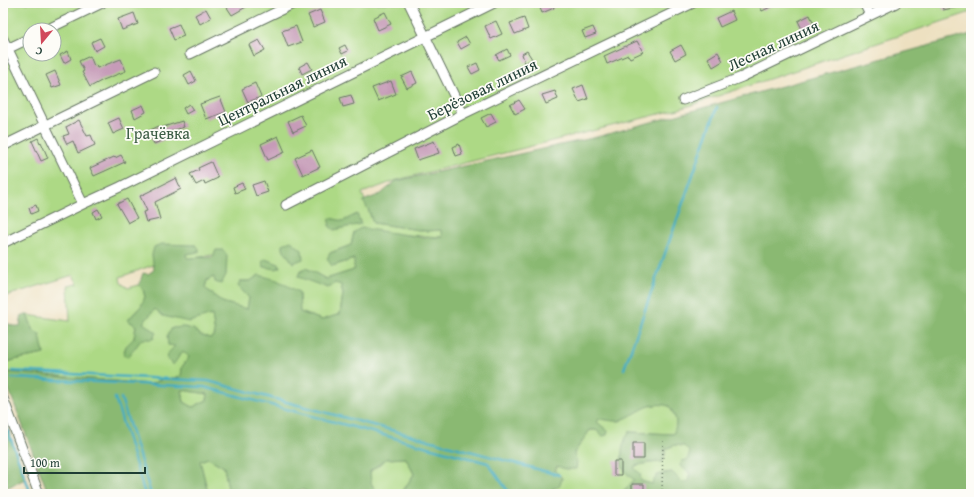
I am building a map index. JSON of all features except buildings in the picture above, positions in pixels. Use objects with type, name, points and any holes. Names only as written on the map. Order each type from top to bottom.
[{"type":"street","points":[[62,22],[102,3]]},
{"type":"street","points":[[190,54],[295,3]]},
{"type":"street","points":[[409,3],[463,114]]},
{"type":"street","name":"Центральная линия","points":[[3,243],[494,3]]},
{"type":"street","name":"Берёзовая линия","points":[[286,205],[463,114],[693,3]]},
{"type":"street","points":[[864,3],[870,15]]},
{"type":"street","name":"Лесная линия","points":[[684,100],[742,77],[896,3]]},
{"type":"street","points":[[3,39],[5,50],[45,126],[82,204]]},
{"type":"street","points":[[5,50],[22,42]]},
{"type":"street","points":[[3,146],[154,72]]},
{"type":"street","points":[[3,398],[39,494]]},
{"type":"path","points":[[662,494],[663,440]]},
{"type":"green space","name":"Грачёвка","points":[[3,3],[971,3],[971,12],[679,109],[397,180],[362,193],[373,223],[426,231],[442,230],[443,237],[354,232],[351,245],[330,253],[332,266],[355,259],[354,270],[326,279],[306,268],[299,272],[341,284],[343,294],[340,314],[322,320],[300,312],[250,281],[240,281],[249,298],[247,310],[222,302],[205,288],[207,280],[214,277],[227,255],[212,255],[156,264],[120,277],[121,283],[128,288],[139,285],[143,289],[145,297],[141,306],[128,320],[136,326],[134,338],[126,346],[123,355],[128,357],[142,338],[143,323],[155,309],[212,315],[215,335],[210,338],[202,336],[193,329],[175,346],[172,365],[183,350],[189,357],[182,367],[181,377],[164,379],[151,384],[7,372],[4,364],[14,360],[44,354],[27,315],[70,321],[68,286],[78,284],[73,275],[3,297]]},
{"type":"green space","points":[[971,34],[971,494],[620,494],[634,480],[625,472],[621,460],[622,450],[629,432],[673,434],[675,430],[676,423],[669,406],[655,405],[644,408],[619,421],[599,419],[597,422],[608,431],[607,435],[603,436],[596,430],[590,430],[574,453],[577,462],[576,469],[565,469],[557,466],[555,470],[562,478],[560,485],[551,490],[548,494],[401,494],[414,474],[406,458],[386,459],[370,471],[371,483],[378,494],[314,494],[302,490],[285,494],[229,494],[224,467],[208,458],[200,461],[208,493],[211,494],[47,494],[47,490],[3,374],[3,321],[13,326],[20,326],[22,315],[27,315],[34,331],[40,335],[44,354],[4,363],[7,372],[150,384],[164,379],[181,377],[182,367],[189,357],[183,351],[173,365],[167,359],[168,353],[175,346],[168,345],[167,336],[172,328],[184,327],[193,329],[202,336],[210,338],[215,335],[212,315],[189,322],[163,316],[155,309],[143,323],[156,332],[153,339],[142,339],[128,357],[123,355],[126,346],[134,338],[136,326],[128,320],[141,306],[145,297],[143,289],[139,285],[143,273],[148,274],[154,270],[152,255],[154,247],[161,244],[196,245],[199,252],[186,254],[187,258],[213,257],[216,250],[223,250],[227,255],[226,275],[221,284],[215,282],[214,277],[207,280],[205,288],[222,302],[247,309],[249,298],[238,286],[240,281],[250,281],[259,275],[277,280],[299,292],[300,312],[322,320],[340,314],[343,294],[341,285],[335,283],[328,288],[298,277],[299,273],[306,268],[326,279],[354,270],[354,259],[332,266],[327,259],[330,253],[351,245],[354,232],[361,228],[420,237],[443,237],[441,230],[426,231],[373,223],[369,211],[363,201],[381,194],[396,181],[597,137]],"holes":[[[182,390],[208,394],[207,400],[193,407],[184,402]],[[675,445],[684,446],[690,452],[687,460],[682,461],[680,466],[690,473],[688,482],[682,482],[672,472],[657,475],[652,484],[641,481],[640,473],[634,469],[635,466],[662,462],[665,455],[665,449]]]},
{"type":"green space","points":[[357,214],[361,224],[334,230],[329,226],[330,218],[343,221]]},
{"type":"green space","points":[[291,241],[302,250],[303,259],[293,263],[283,249],[283,244]]},
{"type":"green space","points":[[265,259],[279,264],[280,267],[276,269],[264,267],[262,262]]},
{"type":"green space","points":[[182,390],[208,394],[207,400],[193,407],[184,402]]},
{"type":"green space","points":[[663,404],[669,406],[675,416],[676,426],[674,434],[629,432],[634,480],[620,494],[548,494],[551,490],[560,485],[562,478],[555,470],[558,466],[577,462],[574,453],[590,430],[596,430],[603,436],[601,426],[597,422],[599,419],[620,421],[646,406]]},
{"type":"green space","points":[[3,420],[25,479],[6,488],[3,487]]},
{"type":"green space","points":[[675,445],[684,446],[691,452],[689,456],[688,482],[682,482],[672,472],[663,473],[652,484],[641,481],[634,469],[635,466],[662,462],[665,455],[665,449]]},
{"type":"green space","points":[[208,458],[224,467],[229,494],[208,493],[200,461]]},
{"type":"green space","points":[[406,458],[414,474],[401,494],[378,494],[371,483],[370,472],[386,459]]},
{"type":"waterway","points":[[624,369],[717,107]]},
{"type":"waterway","points":[[13,371],[208,381],[559,475]]},
{"type":"waterway","points":[[12,378],[204,387],[488,463],[510,494]]},
{"type":"waterway","points":[[115,398],[145,494]]},
{"type":"waterway","points":[[121,398],[151,494]]},
{"type":"waterway","points":[[3,417],[31,494]]}]
